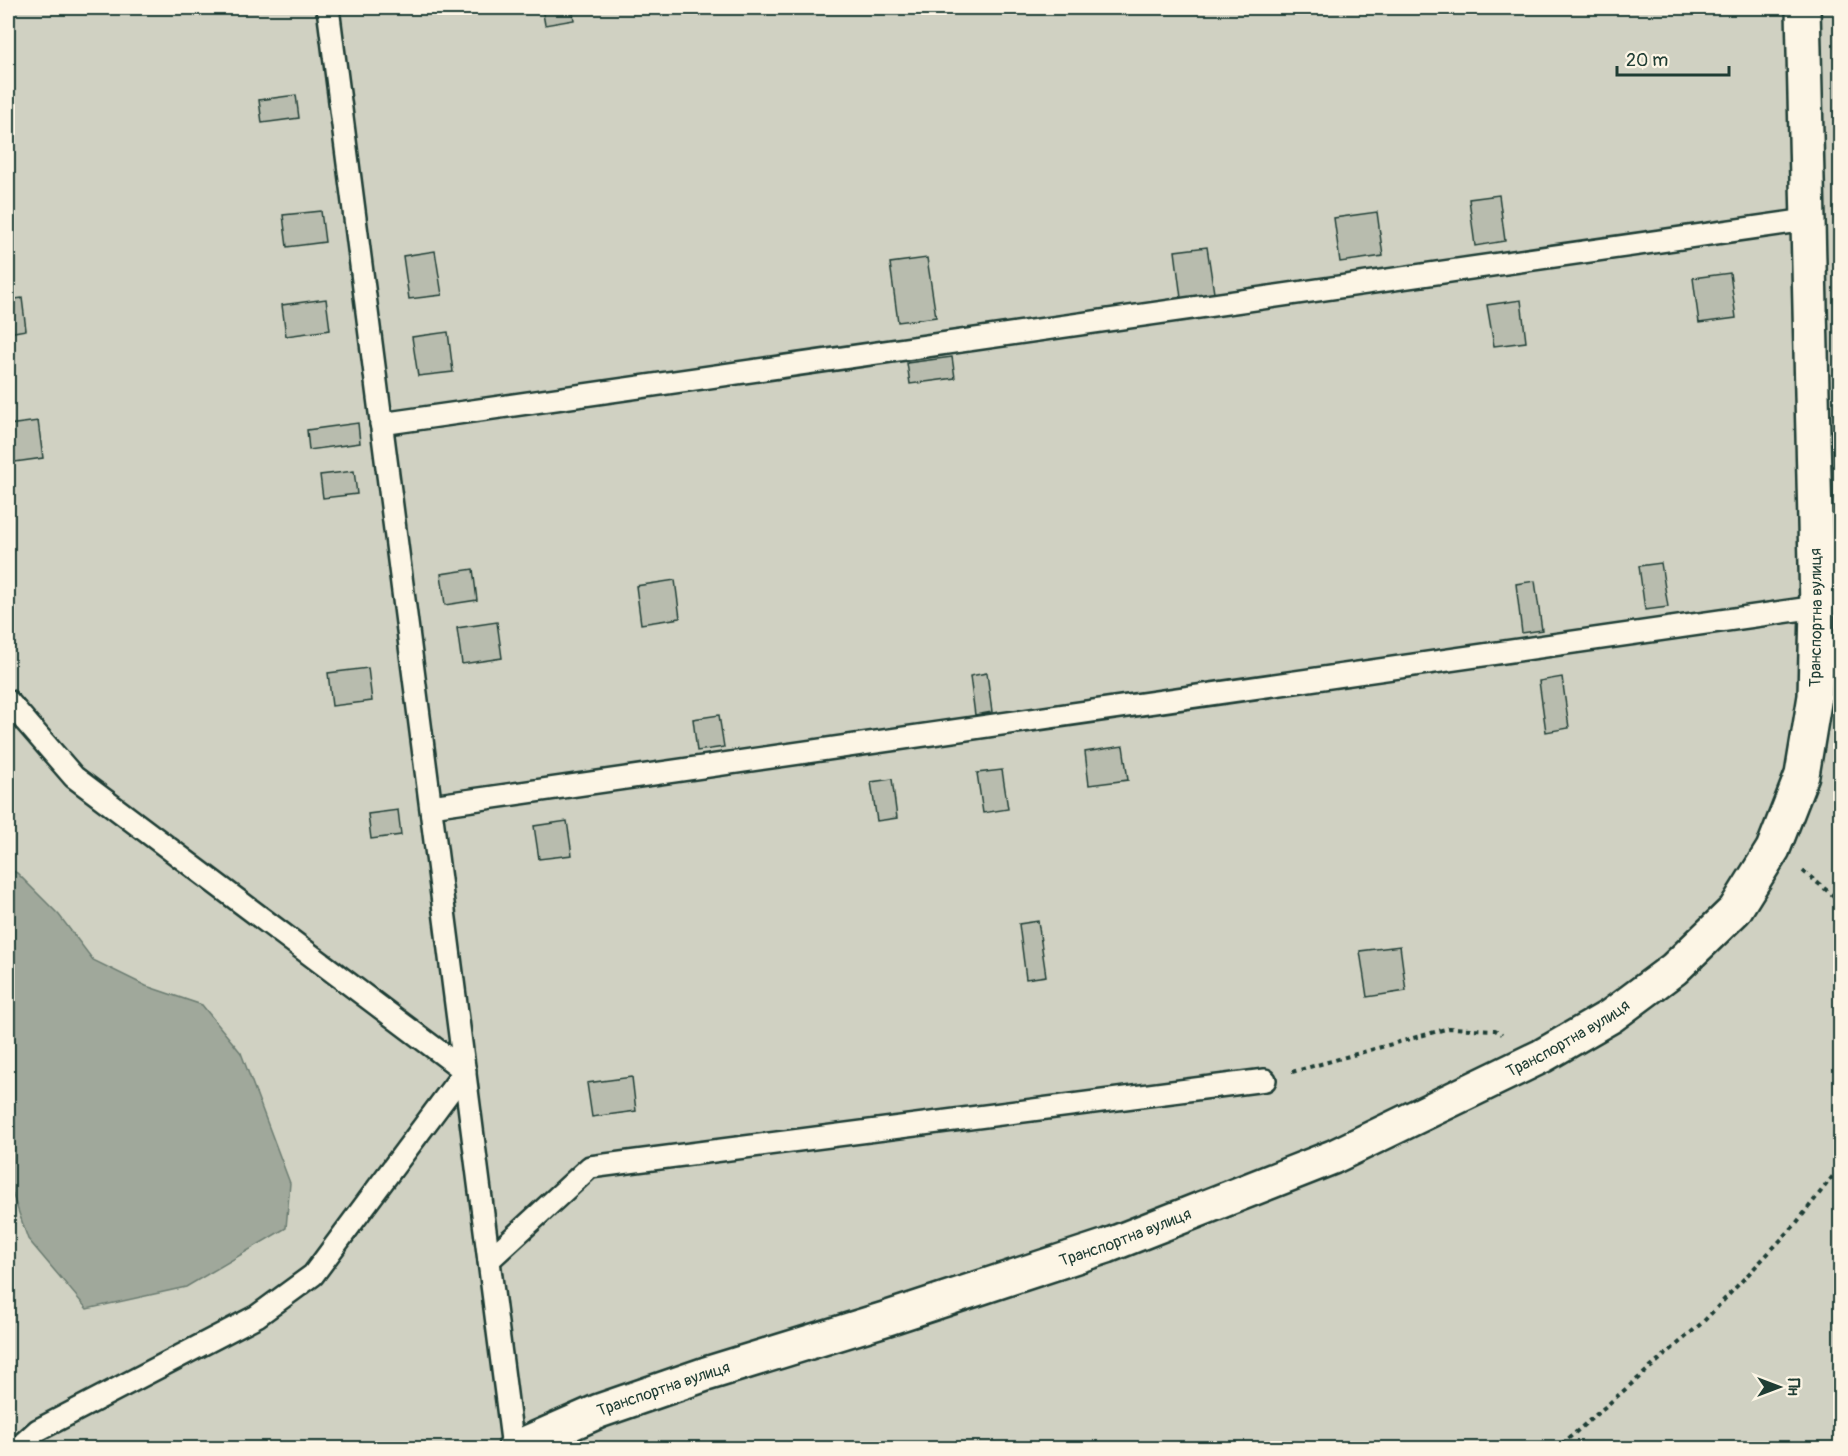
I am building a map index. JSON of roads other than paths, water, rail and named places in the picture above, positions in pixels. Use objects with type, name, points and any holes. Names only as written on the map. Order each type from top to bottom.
[{"type":"street","name":"Транспортна вулиця","points":[[514,1449],[599,1411],[706,1374],[888,1318],[1107,1246],[1333,1157],[1542,1056],[1611,1016],[1674,969],[1735,910],[1773,849],[1802,775],[1815,696],[1816,608],[1803,8]]},
{"type":"lane","points":[[328,8],[514,1449]]},
{"type":"lane","points":[[381,424],[1807,220]]},
{"type":"lane","points":[[431,806],[1816,608]]},
{"type":"lane","points":[[8,701],[74,777],[465,1071]]},
{"type":"lane","points":[[18,1449],[38,1430],[257,1316],[313,1275],[465,1071]]},
{"type":"lane","points":[[489,1260],[591,1167],[1265,1080]]}]
